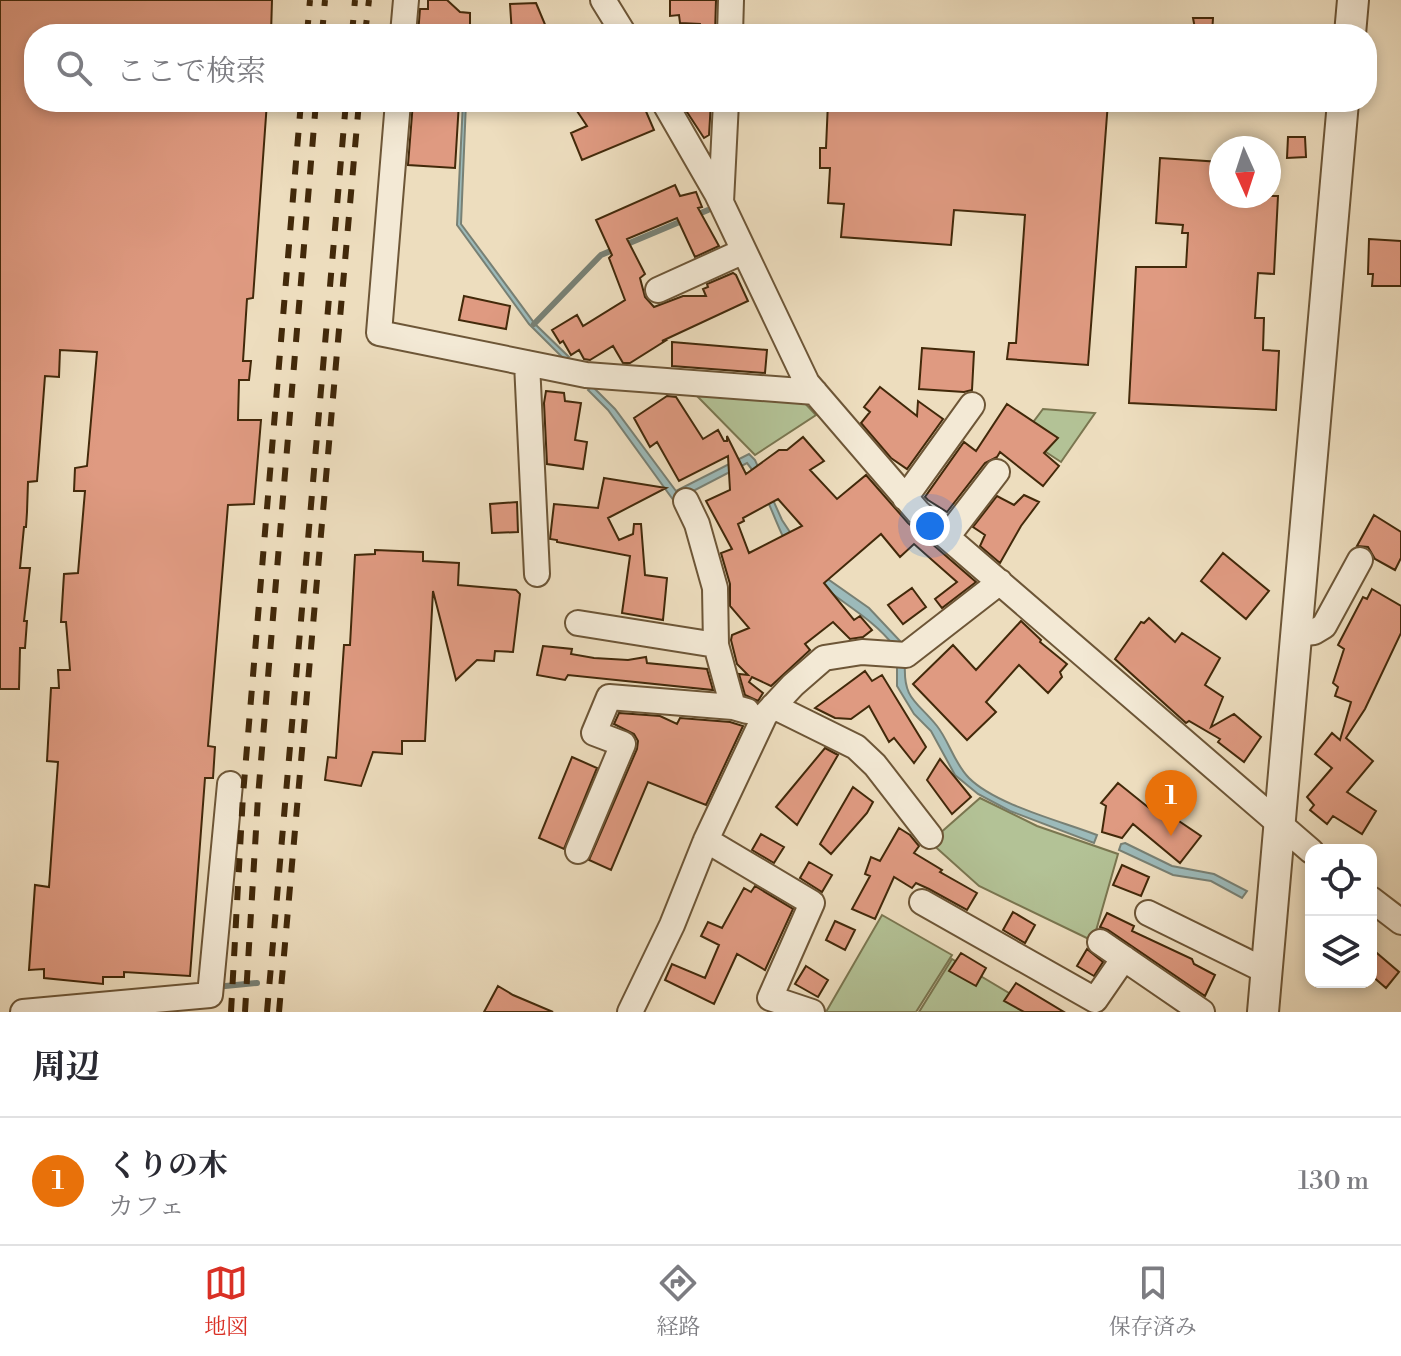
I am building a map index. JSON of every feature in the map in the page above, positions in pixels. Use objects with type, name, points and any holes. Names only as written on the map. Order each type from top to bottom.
[{"type":"street","points":[[404,24],[406,0]]},
{"type":"street","points":[[603,0],[618,24]]},
{"type":"street","points":[[730,24],[731,0]]},
{"type":"street","points":[[1351,24],[1353,0]]},
{"type":"street","points":[[397,112],[379,333],[586,375],[815,392]]},
{"type":"street","points":[[670,112],[721,202],[807,383],[905,498],[1087,661],[1305,846]]},
{"type":"street","points":[[721,202],[726,112]]},
{"type":"street","points":[[1263,1012],[1342,112]]},
{"type":"street","points":[[658,290],[744,251]]},
{"type":"street","points":[[527,363],[537,574]]},
{"type":"street","points":[[905,498],[972,405]]},
{"type":"street","points":[[947,537],[997,472]]},
{"type":"street","points":[[686,501],[697,524],[715,588],[716,645],[733,707]]},
{"type":"street","points":[[1296,634],[1314,632],[1324,626],[1360,560]]},
{"type":"street","points":[[630,1012],[672,925],[706,840],[769,711],[824,658],[862,652],[906,655],[1000,582]]},
{"type":"street","points":[[578,623],[716,645]]},
{"type":"street","points":[[578,851],[623,744],[594,733],[609,697],[769,711],[856,747],[875,765],[930,836]]},
{"type":"street","points":[[23,1012],[210,995],[230,784]]},
{"type":"street","points":[[706,840],[812,903],[770,998],[812,1012]]},
{"type":"street","points":[[922,902],[1095,1000],[1124,958]]},
{"type":"street","points":[[1377,904],[1401,922]]},
{"type":"street","points":[[1148,913],[1266,971]]},
{"type":"street","points":[[1100,942],[1202,1012]]},
{"type":"green space","points":[[697,396],[800,398],[816,415],[755,455]]},
{"type":"green space","points":[[1043,409],[1095,413],[1061,462],[1029,441],[1010,453]]},
{"type":"green space","points":[[980,798],[1037,826],[1118,854],[1093,941],[979,886],[930,842]]},
{"type":"green space","points":[[882,915],[952,955],[916,1012],[826,1012]]},
{"type":"green space","points":[[952,959],[1029,1005],[1025,1012],[919,1012]]},
{"type":"water","points":[[463,112],[466,112],[461,224],[535,324],[569,357],[565,360],[529,324],[457,225]]},
{"type":"water","points":[[592,386],[615,409],[676,491],[749,454],[755,460],[782,520],[815,570],[869,608],[901,642],[894,646],[873,624],[823,587],[801,566],[785,542],[761,486],[747,463],[674,501],[608,410],[588,390]]},
{"type":"water","points":[[897,664],[905,664],[909,693],[941,732],[969,778],[1012,804],[1097,835],[1094,843],[1010,811],[978,794],[955,775],[931,731],[914,714],[897,686]]},
{"type":"water","points":[[1125,843],[1172,866],[1214,874],[1247,891],[1242,898],[1211,881],[1173,875],[1119,850]]},
{"type":"building","points":[[0,0],[272,0],[271,24],[24,24],[24,112],[266,112],[253,298],[247,299],[243,361],[251,361],[249,380],[239,380],[238,420],[261,420],[254,504],[228,505],[208,746],[215,747],[213,778],[205,778],[190,976],[124,972],[124,977],[103,977],[103,984],[44,978],[44,969],[29,970],[35,885],[49,887],[58,762],[47,761],[51,688],[59,688],[58,670],[70,670],[66,622],[61,622],[64,574],[78,573],[85,491],[74,491],[75,468],[87,466],[97,352],[60,350],[59,377],[45,376],[37,481],[28,482],[20,568],[30,568],[24,621],[27,621],[25,648],[20,648],[19,689],[0,689]]},
{"type":"building","points":[[428,0],[447,0],[460,12],[470,13],[470,24],[419,24],[420,9],[428,9]]},
{"type":"building","points":[[670,0],[716,0],[715,24],[680,23],[679,15],[670,16]]},
{"type":"building","points":[[536,3],[545,24],[511,24],[510,4]]},
{"type":"building","points":[[1193,18],[1213,18],[1213,24],[1194,24]]},
{"type":"building","points":[[412,112],[458,112],[455,168],[408,165]]},
{"type":"building","points":[[578,112],[646,112],[654,130],[582,160],[571,133],[587,126]]},
{"type":"building","points":[[687,112],[710,112],[709,135],[704,138]]},
{"type":"building","points":[[828,112],[1107,112],[1088,365],[1007,359],[1009,343],[1016,343],[1025,215],[954,210],[951,245],[841,237],[844,204],[828,203],[830,168],[820,168],[820,148],[826,148]]},
{"type":"building","points":[[1288,137],[1305,137],[1306,157],[1287,158]]},
{"type":"building","points":[[1160,158],[1209,161],[1209,208],[1277,208],[1274,274],[1258,273],[1255,318],[1264,318],[1263,350],[1279,351],[1276,410],[1129,403],[1136,267],[1186,267],[1188,233],[1182,233],[1183,225],[1156,223]]},
{"type":"building","points":[[675,185],[680,196],[696,192],[702,207],[698,208],[719,246],[695,257],[677,218],[627,239],[645,274],[640,278],[645,297],[654,307],[683,296],[706,296],[703,289],[708,287],[707,284],[733,273],[748,301],[662,341],[665,341],[630,363],[623,363],[613,346],[590,360],[584,359],[579,350],[571,355],[552,330],[577,315],[583,326],[625,300],[609,258],[612,255],[596,220]]},
{"type":"building","points":[[1369,239],[1401,241],[1401,286],[1372,286],[1373,274],[1368,274]]},
{"type":"building","points":[[464,296],[510,306],[506,329],[459,320]]},
{"type":"building","points":[[672,342],[767,350],[765,373],[672,366]]},
{"type":"building","points":[[922,348],[974,352],[972,390],[919,389]]},
{"type":"building","points":[[880,387],[917,416],[918,401],[943,419],[907,469],[891,458],[861,423],[870,412],[864,407]]},
{"type":"building","points":[[546,391],[564,393],[565,401],[581,403],[575,440],[587,442],[583,469],[547,464]]},
{"type":"building","points":[[667,396],[676,397],[703,439],[718,430],[724,441],[727,441],[727,436],[746,474],[803,437],[824,461],[810,470],[837,499],[866,475],[908,523],[976,582],[942,608],[935,599],[957,582],[914,544],[900,557],[881,534],[824,583],[854,620],[860,616],[872,630],[863,637],[850,639],[833,622],[805,644],[810,650],[771,686],[752,677],[749,682],[763,693],[758,701],[745,695],[739,674],[748,675],[737,664],[731,640],[732,635],[749,628],[730,606],[730,584],[721,553],[732,549],[706,501],[730,490],[728,456],[679,481],[657,442],[650,447],[634,418]],"holes":[[[778,499],[802,526],[749,553],[738,524],[744,521],[743,518]]]},
{"type":"building","points":[[1007,404],[1058,438],[1044,453],[1059,466],[1043,486],[1000,452],[985,463],[947,512],[928,500],[925,497],[964,442],[976,451]]},
{"type":"building","points":[[604,478],[666,488],[608,518],[619,540],[633,534],[634,524],[641,524],[645,575],[667,578],[663,620],[622,613],[630,556],[550,539],[554,504],[598,508]]},
{"type":"building","points":[[1024,495],[1039,502],[1000,563],[980,546],[985,535],[973,527],[997,496],[1014,505]]},
{"type":"building","points":[[517,502],[518,532],[492,533],[490,504]]},
{"type":"building","points":[[1374,515],[1401,532],[1401,558],[1395,570],[1375,559],[1368,547],[1357,546]]},
{"type":"building","points":[[375,550],[423,552],[423,561],[459,563],[458,585],[516,590],[520,594],[513,652],[495,651],[494,661],[477,660],[456,680],[433,591],[425,741],[402,741],[402,754],[373,752],[361,786],[325,780],[328,757],[336,758],[344,645],[350,645],[355,555],[375,554]]},
{"type":"building","points":[[1223,553],[1269,591],[1246,619],[1201,581]]},
{"type":"building","points":[[912,588],[926,607],[903,624],[888,605]]},
{"type":"building","points":[[1372,589],[1401,606],[1401,633],[1365,709],[1346,738],[1373,761],[1347,792],[1376,811],[1362,834],[1333,816],[1327,824],[1310,810],[1314,805],[1307,797],[1332,768],[1315,754],[1332,733],[1340,740],[1351,702],[1335,696],[1338,687],[1333,683],[1344,649],[1338,645],[1363,597],[1367,599]]},
{"type":"building","points":[[1149,618],[1175,642],[1182,633],[1220,658],[1205,685],[1223,697],[1211,727],[1234,714],[1261,737],[1244,762],[1218,742],[1220,739],[1189,721],[1186,723],[1115,659],[1141,622]]},
{"type":"building","points":[[1021,621],[1067,664],[1060,672],[1062,677],[1048,693],[1019,665],[986,702],[996,712],[967,740],[913,684],[953,645],[976,670]]},
{"type":"building","points":[[543,646],[572,649],[571,654],[594,658],[628,660],[646,657],[647,663],[707,669],[713,690],[568,675],[565,680],[537,675]]},
{"type":"building","points":[[865,671],[872,681],[882,675],[926,747],[914,763],[894,738],[889,742],[869,706],[851,719],[835,718],[815,708]]},
{"type":"building","points":[[619,713],[660,716],[677,724],[680,718],[743,726],[706,805],[648,782],[611,870],[589,860],[637,749],[638,741],[634,734],[614,724]]},
{"type":"building","points":[[825,748],[838,755],[797,825],[776,807]]},
{"type":"building","points":[[572,757],[597,768],[564,849],[539,838]]},
{"type":"building","points":[[940,759],[971,797],[952,814],[927,780]]},
{"type":"building","points":[[1118,783],[1159,816],[1164,811],[1201,836],[1180,863],[1133,824],[1122,838],[1102,832],[1106,806],[1101,803]]},
{"type":"building","points":[[853,787],[873,802],[831,854],[820,844]]},
{"type":"building","points":[[899,828],[919,846],[914,853],[977,893],[967,910],[916,883],[912,888],[894,877],[875,919],[852,909],[870,876],[865,874],[871,857],[880,861]]},
{"type":"building","points":[[761,834],[784,847],[774,863],[752,850]]},
{"type":"building","points":[[809,862],[832,875],[822,892],[800,878]]},
{"type":"building","points":[[1122,865],[1149,877],[1141,896],[1113,885]]},
{"type":"building","points":[[755,886],[793,909],[765,970],[737,954],[714,1004],[665,980],[672,964],[705,978],[719,945],[701,936],[708,922],[722,928],[744,888],[751,892]]},
{"type":"building","points":[[1013,912],[1035,925],[1025,943],[1003,930]]},
{"type":"building","points":[[1107,913],[1134,926],[1132,931],[1192,959],[1194,964],[1215,975],[1205,996],[1100,927]]},
{"type":"building","points":[[835,921],[855,930],[845,950],[826,940]]},
{"type":"building","points":[[1087,949],[1103,962],[1094,976],[1077,966]]},
{"type":"building","points":[[961,953],[986,968],[976,986],[949,971]]},
{"type":"building","points":[[1377,953],[1399,972],[1386,988],[1377,980]]},
{"type":"building","points":[[806,966],[828,980],[818,997],[795,984]]},
{"type":"building","points":[[1016,983],[1064,1012],[1024,1012],[1004,1001]]},
{"type":"building","points":[[498,986],[513,995],[553,1012],[484,1012]]},
{"type":"waterway","points":[[534,324],[601,255],[708,210]]},
{"type":"waterway","points":[[215,987],[257,983]]},
{"type":"railway","points":[[308,24],[310,0]]},
{"type":"railway","points":[[323,24],[325,0]]},
{"type":"railway","points":[[353,24],[355,0]]},
{"type":"railway","points":[[366,24],[369,0]]},
{"type":"railway","points":[[231,1012],[243,795],[300,112]]},
{"type":"railway","points":[[245,1012],[258,797],[315,112]]},
{"type":"railway","points":[[267,1012],[345,112]]},
{"type":"railway","points":[[279,1012],[358,112]]},
{"type":"place","name":"くりの木","points":[[1171,836]]}]
